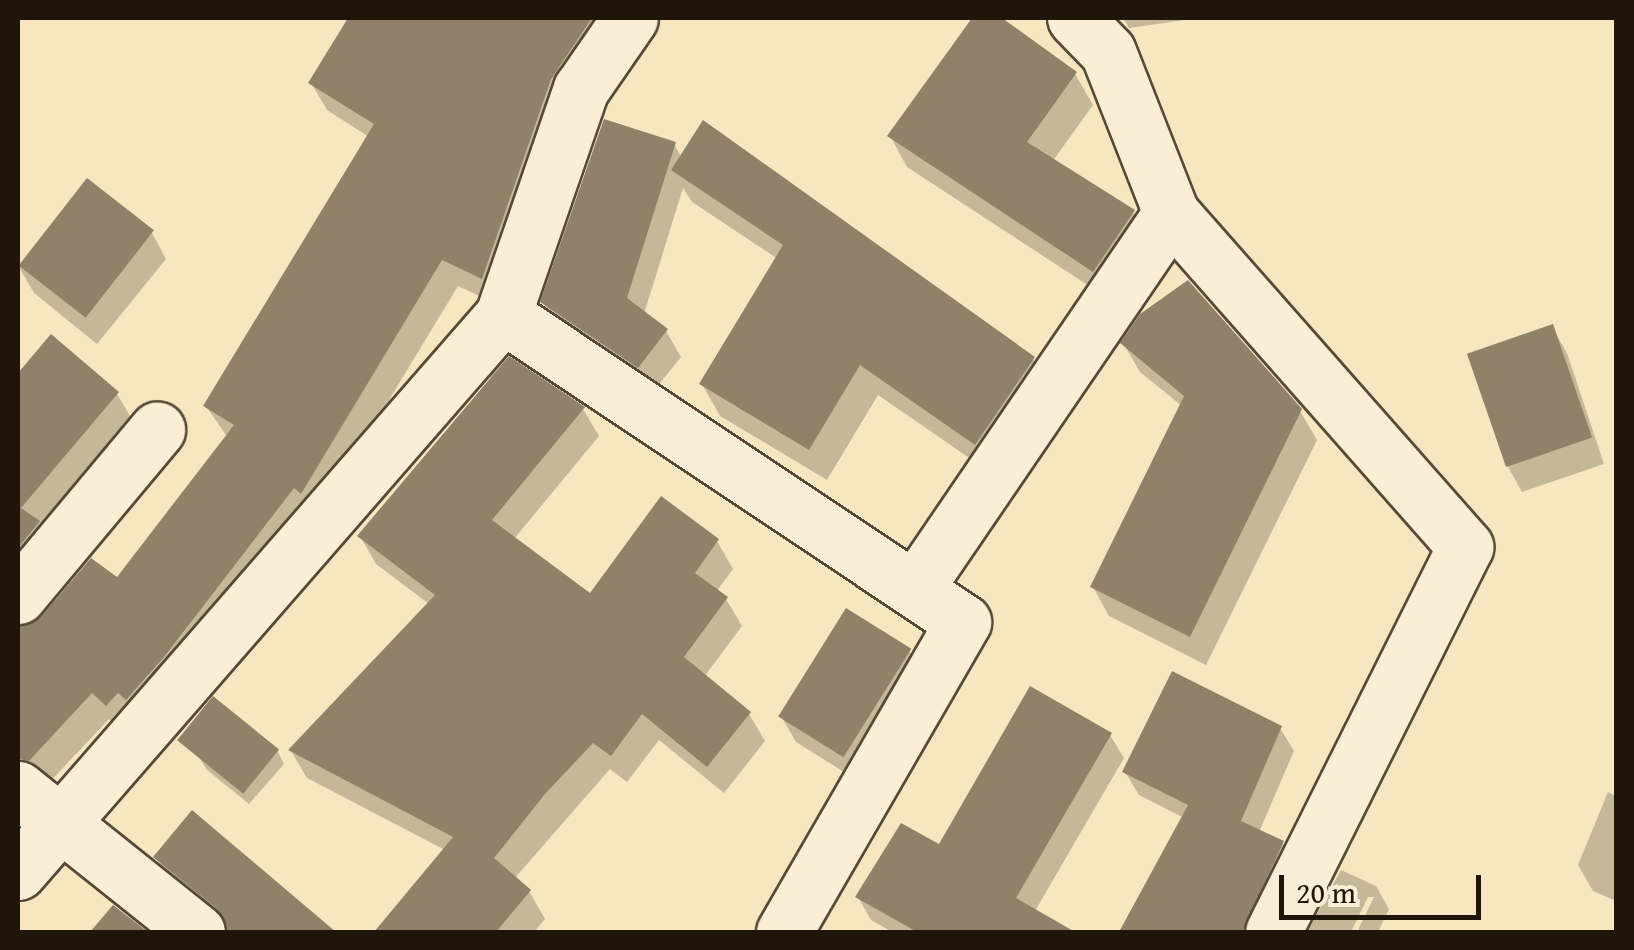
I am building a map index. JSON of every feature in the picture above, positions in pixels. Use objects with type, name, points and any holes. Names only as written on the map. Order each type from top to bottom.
[{"type":"street","points":[[18,872],[503,315],[581,89],[630,18]]},
{"type":"street","points":[[1075,18],[1108,52],[1170,214],[1465,548],[1273,932]]},
{"type":"street","points":[[916,587],[1170,214]]},
{"type":"street","points":[[503,315],[916,587],[962,622],[784,932]]},
{"type":"street","points":[[18,596],[157,430]]},
{"type":"street","points":[[18,789],[59,826],[197,932]]},
{"type":"building","points":[[348,18],[592,18],[551,79],[482,279],[442,260],[301,494],[294,488],[164,657],[126,700],[118,693],[106,706],[92,693],[29,761],[18,759],[18,626],[41,617],[91,558],[117,577],[234,425],[203,406],[374,124],[308,83]]},
{"type":"building","points":[[972,18],[1002,18],[1077,72],[1027,142],[1135,210],[1093,272],[887,136]]},
{"type":"building","points":[[604,119],[676,142],[627,298],[668,329],[638,368],[540,302]]},
{"type":"building","points":[[703,120],[1035,357],[975,445],[860,365],[809,450],[699,384],[783,245],[671,170]]},
{"type":"building","points":[[87,178],[154,230],[86,318],[19,265]]},
{"type":"building","points":[[1188,280],[1302,409],[1190,637],[1090,587],[1184,396],[1120,343],[1140,314]]},
{"type":"building","points":[[1553,324],[1592,437],[1506,467],[1467,354]]},
{"type":"building","points":[[51,334],[119,392],[21,508],[40,521],[18,548],[18,373]]},
{"type":"building","points":[[509,356],[585,407],[492,520],[590,593],[661,496],[719,539],[695,573],[728,597],[684,657],[751,712],[707,767],[642,714],[611,756],[593,743],[545,794],[494,858],[531,890],[496,932],[374,932],[453,837],[288,750],[435,595],[357,536]]},
{"type":"building","points":[[846,608],[911,649],[843,757],[778,717]]},
{"type":"building","points":[[1172,671],[1282,726],[1241,821],[1284,841],[1242,932],[1119,932],[1188,805],[1122,772]]},
{"type":"building","points":[[1030,686],[1112,733],[1016,898],[1075,932],[917,932],[855,897],[901,823],[939,844]]},
{"type":"building","points":[[213,696],[279,749],[243,794],[177,740]]},
{"type":"building","points":[[192,810],[336,932],[228,932],[216,908],[153,857]]},
{"type":"building","points":[[113,905],[148,932],[90,932]]}]
